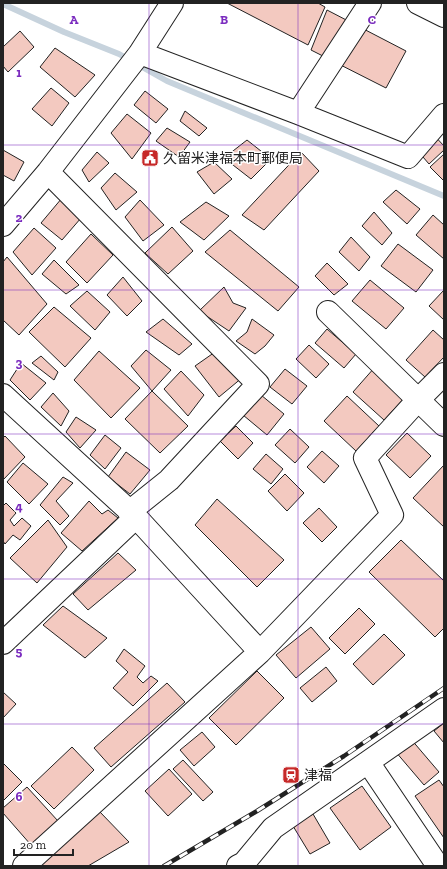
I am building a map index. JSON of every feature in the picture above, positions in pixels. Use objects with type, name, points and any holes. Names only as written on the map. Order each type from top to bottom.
[{"type":"street","points":[[3,225],[48,172],[140,53],[172,3]]},
{"type":"street","points":[[298,113],[370,3]]},
{"type":"street","points":[[418,3],[444,16]]},
{"type":"street","points":[[140,53],[298,113],[408,157],[444,115]]},
{"type":"street","points":[[3,643],[169,480],[258,384],[48,172]]},
{"type":"street","points":[[328,312],[444,425]]},
{"type":"street","points":[[24,866],[260,652],[392,515],[365,458],[444,374]]},
{"type":"street","points":[[3,395],[133,515],[260,652]]},
{"type":"street","points":[[238,866],[244,863],[273,828],[444,709]]},
{"type":"street","points":[[368,762],[438,866]]},
{"type":"building","points":[[227,3],[318,3],[325,7],[308,45]]},
{"type":"building","points":[[327,10],[406,51],[386,88],[311,50]]},
{"type":"building","points":[[20,31],[34,47],[8,72],[3,66],[3,47]]},
{"type":"building","points":[[55,48],[95,75],[75,97],[40,67]]},
{"type":"building","points":[[51,88],[69,103],[52,126],[32,109]]},
{"type":"building","points":[[145,91],[168,109],[156,123],[134,105]]},
{"type":"building","points":[[185,111],[207,128],[199,136],[180,121]]},
{"type":"building","points":[[127,114],[151,133],[132,159],[111,133]]},
{"type":"building","points":[[167,128],[190,142],[179,157],[156,141]]},
{"type":"building","points":[[432,133],[444,146],[444,150],[429,164],[417,150]]},
{"type":"building","points":[[247,140],[271,159],[251,179],[224,158]]},
{"type":"building","points":[[3,150],[24,162],[14,181],[3,175]]},
{"type":"building","points":[[97,152],[109,163],[89,182],[82,170]]},
{"type":"building","points":[[301,152],[319,171],[264,230],[242,215]]},
{"type":"building","points":[[444,154],[444,181],[430,167]]},
{"type":"building","points":[[214,162],[232,179],[214,194],[197,172]]},
{"type":"building","points":[[115,173],[137,192],[116,210],[101,188]]},
{"type":"building","points":[[396,190],[420,209],[407,224],[383,202]]},
{"type":"building","points":[[62,198],[81,218],[62,240],[41,223]]},
{"type":"building","points":[[140,200],[164,225],[143,241],[125,217]]},
{"type":"building","points":[[206,202],[229,216],[204,240],[180,222]]},
{"type":"building","points":[[374,212],[392,233],[382,245],[362,226]]},
{"type":"building","points":[[433,215],[444,225],[444,259],[416,235]]},
{"type":"building","points":[[172,227],[193,251],[168,274],[145,253]]},
{"type":"building","points":[[34,228],[56,248],[32,275],[13,252]]},
{"type":"building","points":[[230,230],[299,287],[278,311],[205,252]]},
{"type":"building","points":[[91,234],[113,255],[87,283],[66,262]]},
{"type":"building","points":[[351,237],[370,257],[359,271],[339,252]]},
{"type":"building","points":[[398,244],[433,270],[416,292],[381,266]]},
{"type":"building","points":[[7,257],[47,304],[19,335],[3,320],[3,262]]},
{"type":"building","points":[[54,260],[79,285],[66,294],[42,274]]},
{"type":"building","points":[[327,263],[348,284],[334,295],[315,276]]},
{"type":"building","points":[[123,277],[142,301],[127,316],[107,295]]},
{"type":"building","points":[[370,280],[404,308],[386,329],[352,301]]},
{"type":"building","points":[[224,287],[233,303],[246,308],[229,331],[199,311]]},
{"type":"building","points":[[444,290],[444,320],[429,306]]},
{"type":"building","points":[[87,291],[110,312],[95,330],[70,306]]},
{"type":"building","points":[[54,307],[91,338],[65,367],[29,332]]},
{"type":"building","points":[[163,319],[192,344],[179,355],[146,332]]},
{"type":"building","points":[[252,319],[274,335],[265,346],[255,354],[236,341],[247,332]]},
{"type":"building","points":[[327,329],[356,354],[344,368],[315,343]]},
{"type":"building","points":[[433,330],[444,340],[444,357],[425,377],[406,360]]},
{"type":"building","points":[[309,345],[329,364],[316,378],[296,359]]},
{"type":"building","points":[[146,350],[171,370],[152,391],[131,366]]},
{"type":"building","points":[[99,351],[140,388],[111,418],[74,380]]},
{"type":"building","points":[[215,352],[243,377],[219,397],[195,366]]},
{"type":"building","points":[[41,356],[58,372],[54,380],[32,363]]},
{"type":"building","points":[[21,363],[46,383],[30,400],[10,380]]},
{"type":"building","points":[[375,367],[406,396],[384,420],[353,392]]},
{"type":"building","points":[[285,369],[307,386],[292,404],[270,387]]},
{"type":"building","points":[[181,371],[204,395],[188,416],[164,389]]},
{"type":"building","points":[[152,391],[188,426],[160,453],[125,419]]},
{"type":"building","points":[[53,393],[69,411],[61,426],[41,407]]},
{"type":"building","points":[[261,395],[284,414],[267,435],[243,415]]},
{"type":"building","points":[[347,396],[379,426],[356,451],[324,421]]},
{"type":"building","points":[[76,417],[96,430],[80,448],[66,432]]},
{"type":"building","points":[[236,426],[253,443],[238,459],[220,441]]},
{"type":"building","points":[[290,429],[309,447],[295,463],[275,445]]},
{"type":"building","points":[[407,433],[431,456],[410,478],[386,455]]},
{"type":"building","points":[[105,435],[121,448],[105,469],[90,455]]},
{"type":"building","points":[[5,436],[25,457],[3,480],[3,438]]},
{"type":"building","points":[[322,451],[339,466],[324,483],[307,467]]},
{"type":"building","points":[[126,452],[150,470],[130,494],[108,477]]},
{"type":"building","points":[[266,454],[283,469],[271,484],[253,469]]},
{"type":"building","points":[[23,463],[48,484],[29,504],[7,482]]},
{"type":"building","points":[[444,465],[444,527],[413,498]]},
{"type":"building","points":[[285,474],[304,493],[287,511],[268,491]]},
{"type":"building","points":[[63,477],[73,483],[56,501],[69,516],[60,525],[40,505]]},
{"type":"building","points":[[217,499],[284,560],[257,587],[195,525]]},
{"type":"building","points":[[89,501],[102,514],[108,510],[118,518],[82,551],[61,533]]},
{"type":"building","points":[[6,503],[16,513],[10,520],[14,526],[22,518],[31,526],[20,540],[13,535],[5,544],[3,541],[3,506]]},
{"type":"building","points":[[319,508],[337,527],[322,542],[303,523]]},
{"type":"building","points":[[48,520],[67,547],[37,583],[10,558]]},
{"type":"building","points":[[401,540],[444,581],[444,628],[435,637],[369,572]]},
{"type":"building","points":[[118,553],[136,570],[88,610],[73,594]]},
{"type":"building","points":[[63,606],[107,638],[85,658],[43,625]]},
{"type":"building","points":[[359,608],[375,624],[345,654],[329,638]]},
{"type":"building","points":[[311,627],[330,649],[296,678],[276,655]]},
{"type":"building","points":[[384,634],[405,655],[373,685],[353,664]]},
{"type":"building","points":[[124,649],[145,666],[137,677],[143,683],[151,676],[158,681],[133,706],[113,688],[128,672],[116,661]]},
{"type":"building","points":[[326,667],[337,681],[312,702],[300,688]]},
{"type":"building","points":[[257,671],[284,698],[236,745],[209,718]]},
{"type":"building","points":[[167,683],[185,702],[111,767],[94,748]]},
{"type":"building","points":[[3,692],[16,704],[3,718]]},
{"type":"building","points":[[444,723],[444,743],[434,731]]},
{"type":"building","points":[[202,732],[215,747],[194,766],[180,750]]},
{"type":"building","points":[[410,738],[439,772],[424,785],[395,751]]},
{"type":"building","points":[[72,747],[94,770],[54,809],[31,786]]},
{"type":"building","points":[[183,760],[213,792],[203,801],[173,769]]},
{"type":"building","points":[[3,763],[22,782],[3,801]]},
{"type":"building","points":[[169,769],[192,794],[168,816],[145,791]]},
{"type":"building","points":[[439,780],[444,787],[444,838],[415,796]]},
{"type":"building","points":[[362,786],[391,827],[360,850],[330,808]]},
{"type":"building","points":[[27,787],[58,821],[31,845],[3,813],[3,808]]},
{"type":"building","points":[[99,811],[129,842],[88,866],[39,866]]},
{"type":"building","points":[[313,814],[330,843],[310,854],[293,826]]},
{"type":"waterway","points":[[3,4],[64,32],[119,54],[167,81],[444,196]]},
{"type":"railway","points":[[164,866],[257,811],[344,756],[444,688]]},
{"type":"place","name":"久留米津福本町郵便局","points":[[150,158]]},
{"type":"place","name":"津福","points":[[291,775]]}]
